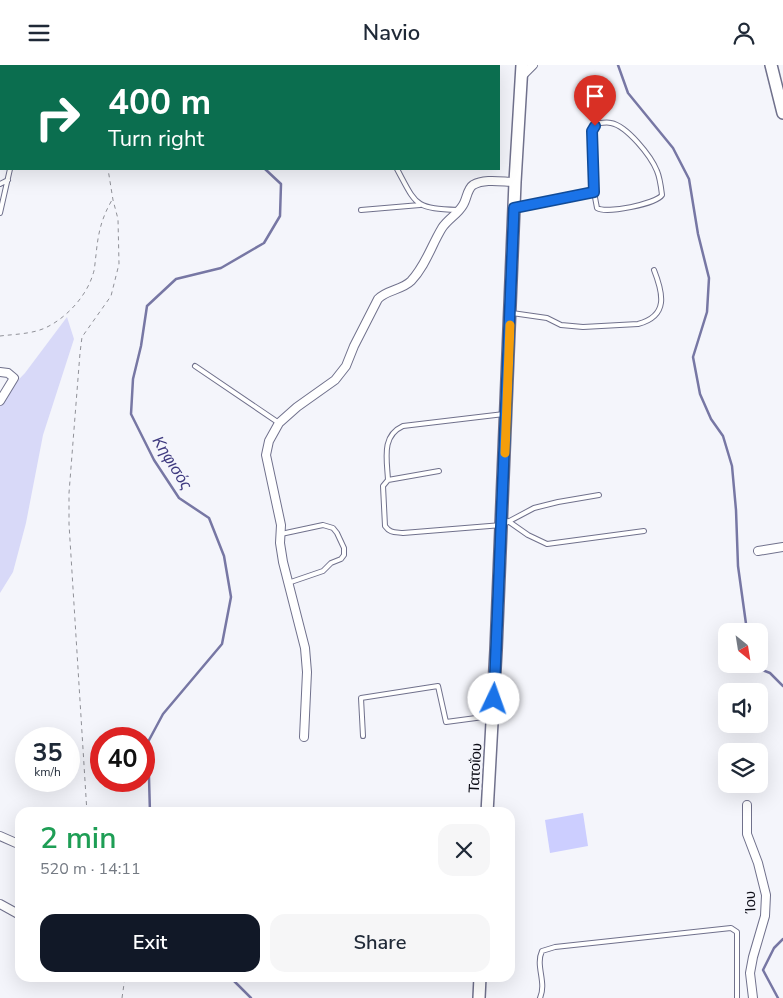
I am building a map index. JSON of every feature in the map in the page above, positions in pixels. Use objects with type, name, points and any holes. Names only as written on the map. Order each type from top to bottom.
[{"type":"street","points":[[522,70],[533,65]]},
{"type":"street","points":[[771,65],[783,113]]},
{"type":"street","name":"Τατοΐου","points":[[487,807],[505,523],[506,413],[514,208],[522,70]]},
{"type":"street","points":[[304,737],[307,671],[305,648],[280,543],[281,525],[266,455],[269,441],[279,423],[297,407],[335,380],[346,366],[378,299],[381,295],[409,283],[423,267],[441,229],[462,207],[470,187],[490,181],[516,182]]},
{"type":"street","points":[[0,401],[14,379],[4,373]]},
{"type":"street","points":[[758,551],[783,547]]},
{"type":"street","name":"Ίου","points":[[746,805],[747,834],[758,863],[766,895],[765,916],[750,973],[753,998]]},
{"type":"street","points":[[0,836],[15,843]]},
{"type":"street","points":[[0,905],[15,912]]},
{"type":"street","points":[[479,998],[480,982]]},
{"type":"lane","points":[[599,123],[610,123],[621,127],[633,137],[644,151],[656,169],[662,195],[659,199],[648,203],[605,211],[597,208],[594,192],[592,131],[599,123]]},
{"type":"lane","points":[[0,213],[10,170]]},
{"type":"lane","points":[[398,170],[412,199],[434,209],[458,210]]},
{"type":"lane","points":[[0,184],[8,180]]},
{"type":"lane","points":[[514,208],[594,192]]},
{"type":"lane","points":[[361,210],[422,205]]},
{"type":"lane","points":[[510,313],[547,318],[561,325],[583,327],[646,322],[659,311],[661,304],[661,287],[654,270]]},
{"type":"lane","points":[[195,366],[279,423]]},
{"type":"lane","points":[[388,480],[388,440],[396,429],[403,426],[506,413]]},
{"type":"lane","points":[[439,471],[388,480],[383,485],[385,526],[391,532],[403,533],[505,523],[534,508],[599,495]]},
{"type":"lane","points":[[505,523],[547,544],[644,531]]},
{"type":"lane","points":[[282,534],[323,525],[333,528],[344,548],[344,555],[341,559],[331,563],[323,571],[288,583]]},
{"type":"lane","points":[[363,736],[361,698],[438,686],[446,722],[493,716]]},
{"type":"lane","points":[[540,998],[543,991],[539,957],[542,951],[555,947],[732,928],[737,932],[737,998]]},
{"type":"path","points":[[86,807],[69,524],[69,493],[82,337],[111,296],[119,264],[118,219],[108,170]]},
{"type":"path","points":[[0,336],[23,334],[49,327],[68,313],[82,297],[94,274],[98,235],[104,214],[113,200]]},
{"type":"path","points":[[122,998],[124,982]]},
{"type":"shaded area","points":[[67,317],[74,339],[43,435],[26,523],[13,572],[0,593],[0,399],[25,373]]},
{"type":"building","points":[[583,813],[588,846],[550,853],[545,820]]},
{"type":"waterway","points":[[618,65],[628,93],[673,148],[689,179],[698,234],[709,278],[707,312],[693,357],[700,394],[711,419],[723,436],[732,466],[738,566],[746,623]]},
{"type":"waterway","name":"Κηφισός","points":[[150,807],[148,742],[163,714],[222,644],[231,597],[224,556],[209,518],[179,498],[154,460],[131,414],[133,379],[141,346],[147,306],[176,279],[221,268],[264,243],[280,216],[281,184],[266,170]]},
{"type":"waterway","points":[[768,672],[783,686]]},
{"type":"waterway","points":[[778,998],[763,970],[774,948],[783,939]]},
{"type":"waterway","name":"Κηφισός","points":[[235,982],[251,998]]},
{"type":"slow traffic","points":[[505,453],[510,325]]},
{"type":"route","points":[[494,699],[514,208],[594,192],[592,131],[595,126]]}]
